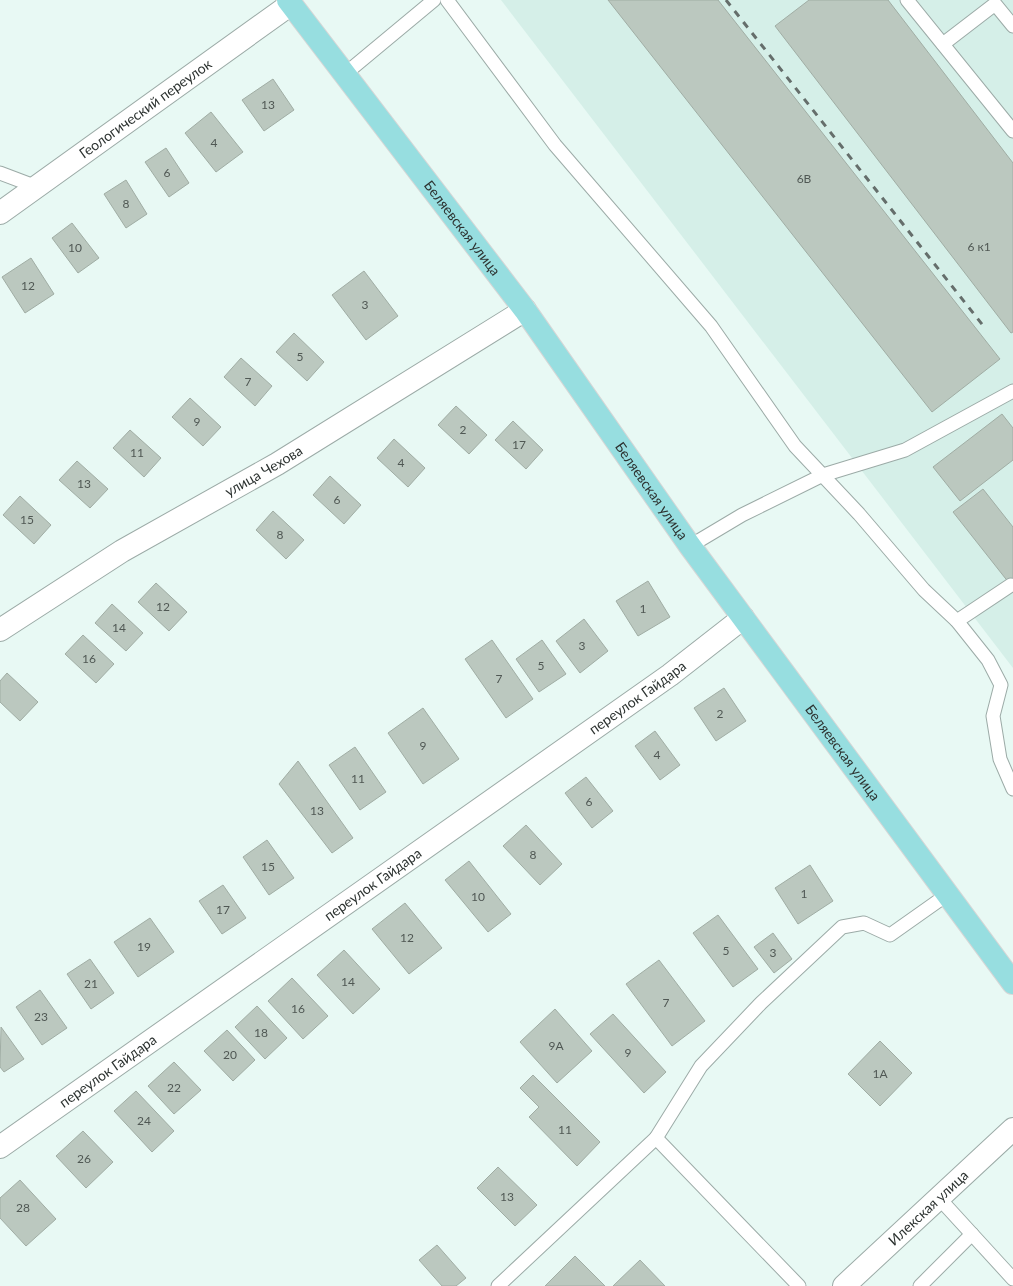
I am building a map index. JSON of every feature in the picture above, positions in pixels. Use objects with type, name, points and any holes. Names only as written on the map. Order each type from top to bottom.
[{"type":"main road","name":"Беляевская улица","points":[[290,2],[525,310],[690,546],[1013,983]]},
{"type":"street","name":"Геологический переулок","points":[[0,213],[290,2]]},
{"type":"street","name":"улица Чехова","points":[[0,630],[122,551],[277,464],[525,310]]},
{"type":"street","name":"переулок Гайдара","points":[[0,1148],[670,675],[743,618]]},
{"type":"street","name":"Илекская улица","points":[[844,1286],[938,1197],[1013,1129]]},
{"type":"lane","points":[[345,74],[434,0]]},
{"type":"lane","points":[[447,0],[555,145],[711,326],[795,446],[894,554],[924,590],[957,621],[988,660],[1001,684],[992,716],[1000,759],[1013,789]]},
{"type":"lane","points":[[907,0],[1013,131]]},
{"type":"lane","points":[[943,44],[997,2],[1013,26]]},
{"type":"lane","points":[[0,173],[37,187]]},
{"type":"lane","points":[[690,546],[742,515],[823,475],[905,450],[1013,391]]},
{"type":"lane","points":[[957,621],[1010,585]]},
{"type":"lane","points":[[498,1286],[656,1138],[701,1066],[761,1003],[842,927],[864,923],[890,935],[948,894]]},
{"type":"lane","points":[[656,1138],[799,1286]]},
{"type":"lane","points":[[938,1197],[1013,1279]]},
{"type":"lane","points":[[920,1286],[972,1234]]},
{"type":"shaded area","points":[[501,0],[1013,0],[1013,668]]},
{"type":"building","points":[[608,0],[718,0],[1000,359],[932,412]]},
{"type":"building","points":[[809,0],[888,0],[1013,163],[1013,332],[1011,333],[775,26]]},
{"type":"building","points":[[273,79],[294,110],[264,131],[242,100]]},
{"type":"building","points":[[211,112],[243,152],[216,172],[185,133]]},
{"type":"building","points":[[166,148],[189,183],[169,197],[145,162]]},
{"type":"building","points":[[126,180],[147,214],[126,228],[104,194]]},
{"type":"building","points":[[72,223],[99,258],[78,273],[52,238]]},
{"type":"building","points":[[31,258],[54,294],[25,313],[2,277]]},
{"type":"building","points":[[364,271],[398,316],[366,340],[332,295]]},
{"type":"building","points":[[294,333],[324,362],[307,381],[276,352]]},
{"type":"building","points":[[241,358],[272,386],[255,406],[224,377]]},
{"type":"building","points":[[190,398],[221,427],[203,446],[172,417]]},
{"type":"building","points":[[456,406],[487,435],[469,454],[438,425]]},
{"type":"building","points":[[1002,414],[1013,428],[1013,460],[960,501],[933,467]]},
{"type":"building","points":[[513,421],[543,450],[526,469],[495,440]]},
{"type":"building","points":[[130,430],[161,458],[144,477],[113,448]]},
{"type":"building","points":[[394,439],[425,468],[408,487],[377,458]]},
{"type":"building","points":[[77,461],[108,489],[90,508],[59,480]]},
{"type":"building","points":[[330,476],[361,505],[344,524],[313,495]]},
{"type":"building","points":[[983,489],[1013,527],[1013,588],[953,512]]},
{"type":"building","points":[[20,496],[51,525],[34,544],[3,515]]},
{"type":"building","points":[[273,511],[304,540],[286,559],[256,530]]},
{"type":"building","points":[[648,581],[670,617],[638,636],[616,601]]},
{"type":"building","points":[[156,583],[187,612],[169,631],[138,602]]},
{"type":"building","points":[[112,604],[143,633],[126,651],[95,623]]},
{"type":"building","points":[[584,619],[608,651],[580,673],[556,641]]},
{"type":"building","points":[[83,635],[114,664],[96,683],[65,654]]},
{"type":"building","points":[[492,640],[533,699],[506,718],[465,659]]},
{"type":"building","points":[[542,640],[566,674],[539,692],[516,659]]},
{"type":"building","points":[[7,673],[38,702],[20,721],[0,702],[0,681]]},
{"type":"building","points":[[724,688],[746,721],[716,741],[694,708]]},
{"type":"building","points":[[423,708],[459,759],[423,784],[388,733]]},
{"type":"building","points":[[655,731],[680,765],[660,780],[635,746]]},
{"type":"building","points":[[355,747],[386,792],[360,810],[329,765]]},
{"type":"building","points":[[298,761],[353,838],[332,853],[279,784]]},
{"type":"building","points":[[586,777],[613,811],[592,828],[565,793]]},
{"type":"building","points":[[526,825],[562,864],[540,885],[503,846]]},
{"type":"building","points":[[267,840],[294,878],[269,895],[243,857]]},
{"type":"building","points":[[469,861],[511,914],[488,932],[445,880]]},
{"type":"building","points":[[810,865],[833,901],[798,924],[775,888]]},
{"type":"building","points":[[223,885],[246,918],[222,934],[199,901]]},
{"type":"building","points":[[405,903],[442,948],[409,974],[372,929]]},
{"type":"building","points":[[718,915],[758,969],[733,987],[693,933]]},
{"type":"building","points":[[150,918],[174,952],[138,977],[114,942]]},
{"type":"building","points":[[773,933],[792,959],[774,973],[754,947]]},
{"type":"building","points":[[344,950],[380,989],[353,1014],[317,975]]},
{"type":"building","points":[[90,959],[114,993],[91,1009],[67,974]]},
{"type":"building","points":[[659,960],[705,1021],[672,1046],[626,984]]},
{"type":"building","points":[[292,978],[328,1016],[303,1039],[268,1001]]},
{"type":"building","points":[[40,990],[67,1028],[42,1045],[16,1007]]},
{"type":"building","points":[[257,1006],[287,1038],[265,1059],[235,1027]]},
{"type":"building","points":[[555,1009],[592,1051],[557,1083],[520,1042]]},
{"type":"building","points":[[613,1014],[666,1072],[644,1093],[590,1034]]},
{"type":"building","points":[[1,1027],[24,1059],[4,1072],[0,1067]]},
{"type":"building","points":[[227,1030],[255,1060],[233,1081],[204,1051]]},
{"type":"building","points":[[880,1041],[912,1073],[880,1106],[848,1074]]},
{"type":"building","points":[[174,1062],[201,1090],[174,1114],[148,1086]]},
{"type":"building","points":[[533,1075],[600,1142],[577,1166],[529,1117],[539,1107],[520,1088]]},
{"type":"building","points":[[136,1091],[174,1131],[152,1152],[114,1111]]},
{"type":"building","points":[[83,1131],[113,1162],[86,1188],[56,1156]]},
{"type":"building","points":[[498,1167],[537,1205],[515,1226],[477,1188]]},
{"type":"building","points":[[20,1180],[56,1219],[26,1246],[0,1218],[0,1198]]},
{"type":"building","points":[[437,1245],[466,1278],[456,1286],[442,1286],[419,1260]]},
{"type":"building","points":[[575,1256],[605,1286],[545,1286]]},
{"type":"building","points":[[640,1260],[665,1286],[613,1286]]},
{"type":"railway","points":[[726,0],[985,328]]}]
